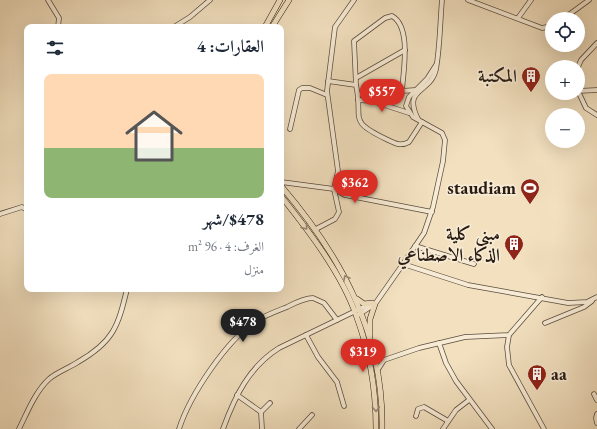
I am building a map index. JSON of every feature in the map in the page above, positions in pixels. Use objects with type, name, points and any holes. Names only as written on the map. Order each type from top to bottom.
[{"type":"main road","points":[[267,24],[280,0]]},
{"type":"main road","points":[[274,24],[288,0]]},
{"type":"main road","points":[[284,190],[316,229],[339,265],[355,297],[373,378],[376,429]]},
{"type":"main road","points":[[284,200],[317,244],[359,313],[371,344],[377,371],[381,402],[382,429]]},
{"type":"main road","points":[[355,297],[364,304],[373,304],[370,319],[371,344]]},
{"type":"street","points":[[48,0],[59,18],[58,24]]},
{"type":"street","points":[[179,24],[190,17],[210,0]]},
{"type":"street","points":[[316,229],[338,216],[339,208],[334,189],[338,171],[327,95],[328,81],[335,27],[354,0]]},
{"type":"street","points":[[420,120],[412,108],[412,102],[433,76],[436,65],[442,0]]},
{"type":"street","points":[[468,0],[483,2],[542,28],[545,27]]},
{"type":"street","points":[[518,18],[531,0]]},
{"type":"street","points":[[572,12],[589,0]]},
{"type":"street","points":[[402,91],[405,40],[396,19],[392,16],[386,17],[354,42],[356,85],[358,94],[358,117],[364,128],[399,145],[409,142],[420,120]]},
{"type":"street","points":[[581,60],[596,45]]},
{"type":"street","points":[[356,78],[405,50]]},
{"type":"street","points":[[409,113],[407,101],[436,65]]},
{"type":"street","points":[[328,81],[356,85]]},
{"type":"street","points":[[290,129],[299,90],[302,88],[310,88],[327,95]]},
{"type":"street","points":[[358,94],[416,90]]},
{"type":"street","points":[[585,91],[597,90]]},
{"type":"street","points":[[223,429],[237,395],[249,374],[265,357],[279,348],[337,320],[359,313],[373,304],[424,233],[432,212],[443,162],[445,140],[442,133],[409,113],[372,101],[358,100]]},
{"type":"street","points":[[582,100],[586,108],[597,115]]},
{"type":"street","points":[[284,182],[334,189],[345,195],[432,212]]},
{"type":"street","points":[[0,214],[22,207],[24,208]]},
{"type":"street","points":[[415,246],[474,264]]},
{"type":"street","points":[[403,264],[468,285],[574,303],[592,300]]},
{"type":"street","points":[[19,429],[36,397],[50,378],[99,348],[110,337],[122,311],[126,292]]},
{"type":"street","points":[[542,297],[509,335],[507,347],[509,365],[544,429]]},
{"type":"street","points":[[545,323],[584,307],[597,297]]},
{"type":"street","points":[[178,429],[188,407],[219,358],[234,340],[256,321],[278,310],[313,298],[324,303],[337,320]]},
{"type":"street","points":[[306,335],[318,357],[337,382],[344,406]]},
{"type":"street","points":[[377,371],[381,363],[386,359],[439,343],[465,337],[509,335]]},
{"type":"street","points":[[439,343],[448,367],[469,400],[492,429]]},
{"type":"street","points":[[594,394],[597,400]]},
{"type":"street","points":[[237,395],[261,412]]},
{"type":"street","points":[[443,429],[456,410],[469,400]]},
{"type":"street","points":[[262,429],[261,412],[270,403]]},
{"type":"street","points":[[416,416],[418,409],[424,407],[448,421]]},
{"type":"street","points":[[597,414],[597,422]]},
{"type":"street","points":[[299,429],[312,415]]},
{"type":"place","name":"المكتبة","points":[[531,93]]},
{"type":"place","name":"staudiam","points":[[530,205]]},
{"type":"place","name":"مبنى كلية الذكاء الاصطناعي","points":[[514,261]]},
{"type":"place","name":"aa","points":[[537,391]]}]
